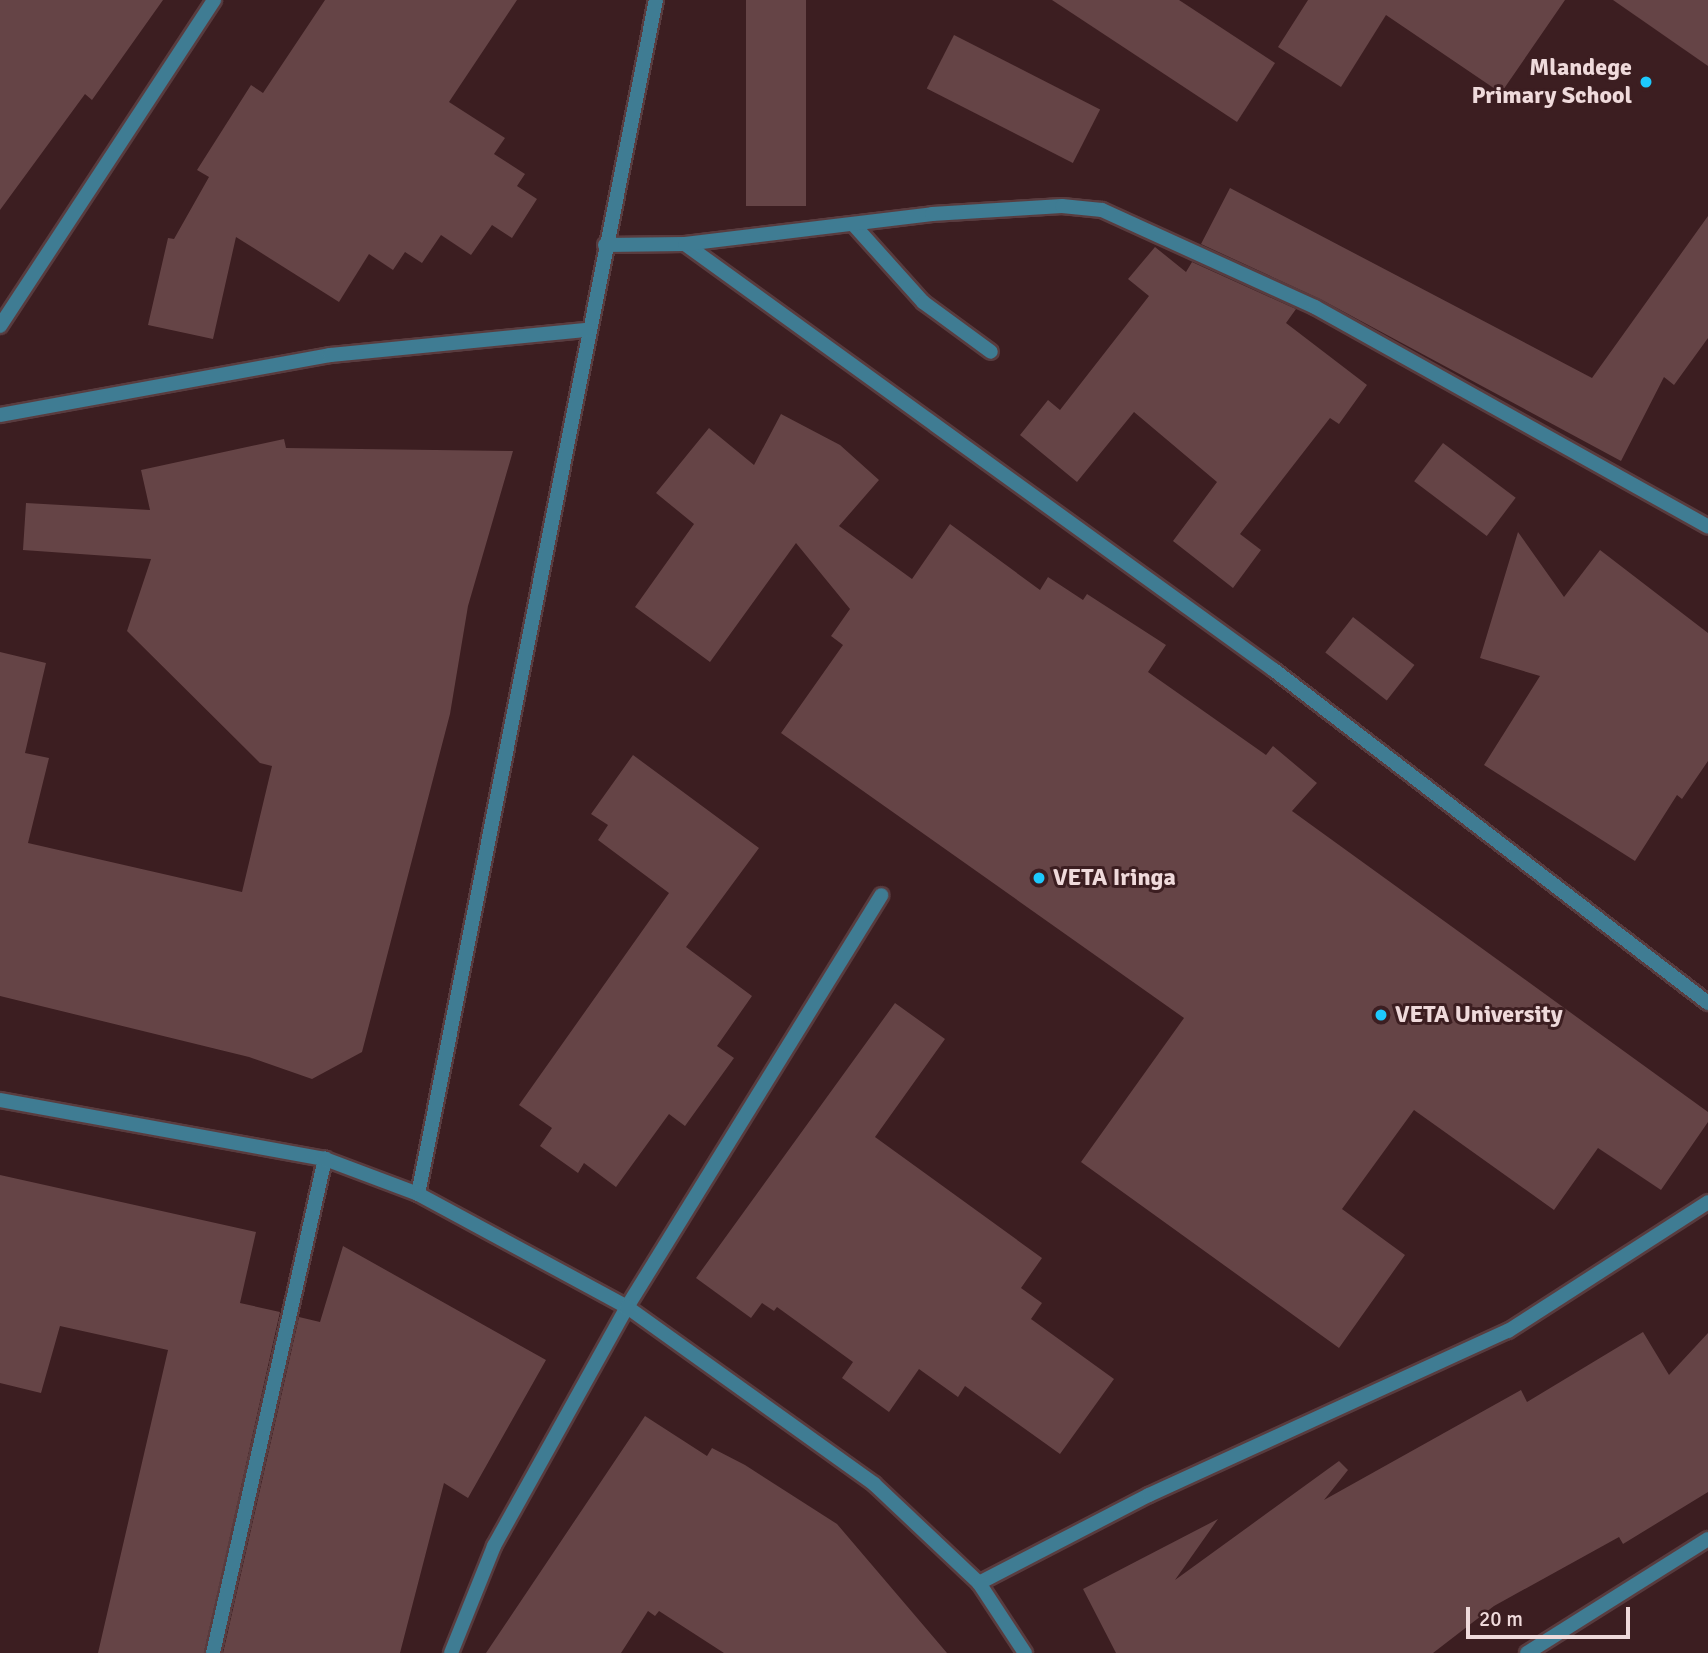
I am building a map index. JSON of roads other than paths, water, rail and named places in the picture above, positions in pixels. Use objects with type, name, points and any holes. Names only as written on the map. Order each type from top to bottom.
[{"type":"street","points":[[0,326],[214,0]]},
{"type":"street","points":[[418,1194],[586,330],[656,0]]},
{"type":"street","points":[[605,245],[685,244],[853,224],[1049,206],[1102,210],[1315,307],[1708,527]]},
{"type":"street","points":[[853,224],[923,302],[990,352]]},
{"type":"street","points":[[685,244],[1273,670],[1708,1003]]},
{"type":"street","points":[[0,415],[330,355],[586,330]]},
{"type":"street","points":[[451,1653],[494,1546],[626,1307],[881,895]]},
{"type":"street","points":[[0,1100],[325,1159],[418,1194],[626,1307],[874,1484],[979,1583],[1025,1653]]},
{"type":"street","points":[[213,1653],[325,1159]]},
{"type":"street","points":[[979,1583],[1149,1495],[1508,1331],[1708,1202]]},
{"type":"street","points":[[1527,1653],[1708,1539]]},
{"type":"place","name":"Mlandege Primary School","points":[[1646,82]]},
{"type":"place","name":"VETA Iringa","points":[[1039,878]]},
{"type":"place","name":"VETA University","points":[[1381,1015]]}]
